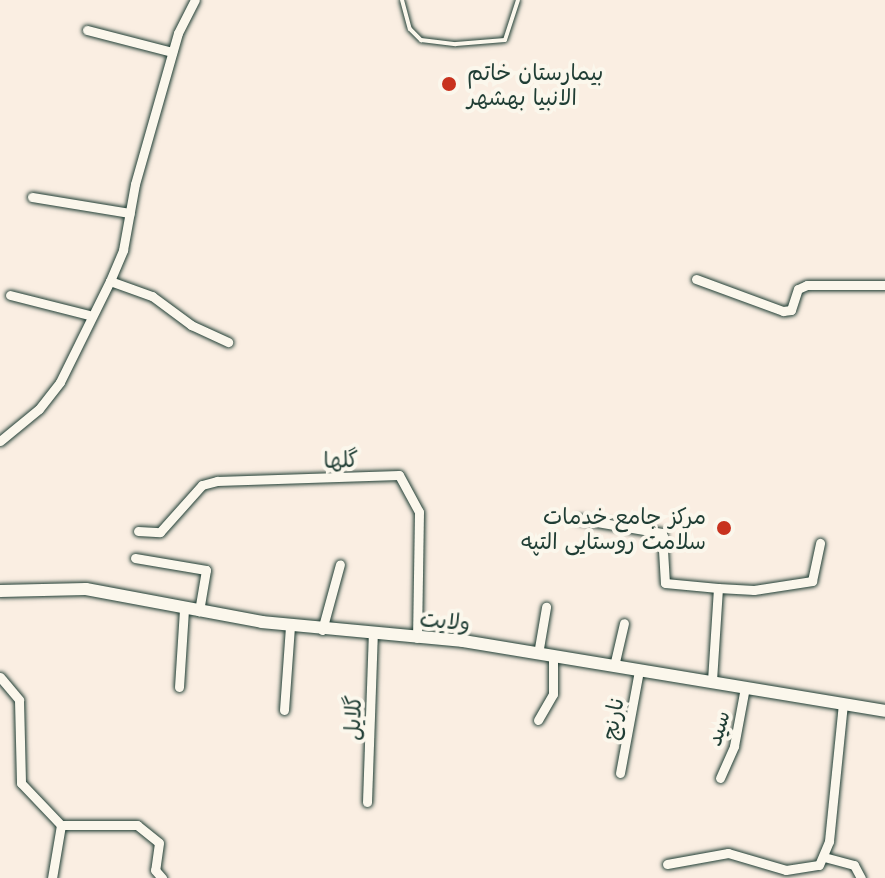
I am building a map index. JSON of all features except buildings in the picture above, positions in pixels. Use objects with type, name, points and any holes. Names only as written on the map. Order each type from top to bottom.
[{"type":"street","points":[[0,441],[39,409],[60,382],[89,315],[110,281],[172,52],[195,0]]},
{"type":"street","points":[[87,30],[172,52]]},
{"type":"street","points":[[32,197],[130,213]]},
{"type":"street","points":[[696,279],[783,311],[791,310],[798,289],[807,285],[885,285]]},
{"type":"street","points":[[110,281],[152,296],[191,325],[228,342]]},
{"type":"street","points":[[10,295],[89,315]]},
{"type":"street","name":"گلها","points":[[138,531],[160,532],[202,485],[217,481],[399,475],[419,512],[417,638]]},
{"type":"street","points":[[579,519],[662,533],[665,583],[754,590],[812,581],[820,543]]},
{"type":"street","points":[[135,558],[206,570],[199,611]]},
{"type":"street","points":[[322,630],[340,564]]},
{"type":"street","points":[[712,682],[718,588]]},
{"type":"street","name":"ولایت","points":[[0,591],[86,589],[290,626],[417,638],[553,656],[885,711]]},
{"type":"street","points":[[538,654],[546,607]]},
{"type":"street","points":[[179,687],[184,609]]},
{"type":"street","points":[[614,666],[624,623]]},
{"type":"street","points":[[284,710],[290,626]]},
{"type":"street","name":"گلایل","points":[[367,802],[373,634]]},
{"type":"street","points":[[538,720],[553,694],[553,656]]},
{"type":"street","name":"نارنج","points":[[620,773],[639,670]]},
{"type":"street","points":[[0,677],[19,700],[21,783],[61,825],[137,825],[159,843],[155,870],[162,878]]},
{"type":"street","name":"سید","points":[[720,778],[734,746],[745,687]]},
{"type":"street","points":[[667,864],[728,853],[785,874],[810,870],[824,857],[843,704]]},
{"type":"street","points":[[52,878],[61,825]]},
{"type":"street","points":[[824,857],[854,865],[861,878]]},
{"type":"lane","points":[[402,0],[410,29],[430,44],[505,40],[518,0]]},
{"type":"place","name":"بیمارستان خاتم الانبیا بهشهر","points":[[449,84]]},
{"type":"place","name":"مرکز جامع خدمات سلامت روستایی التپه","points":[[724,528]]}]
